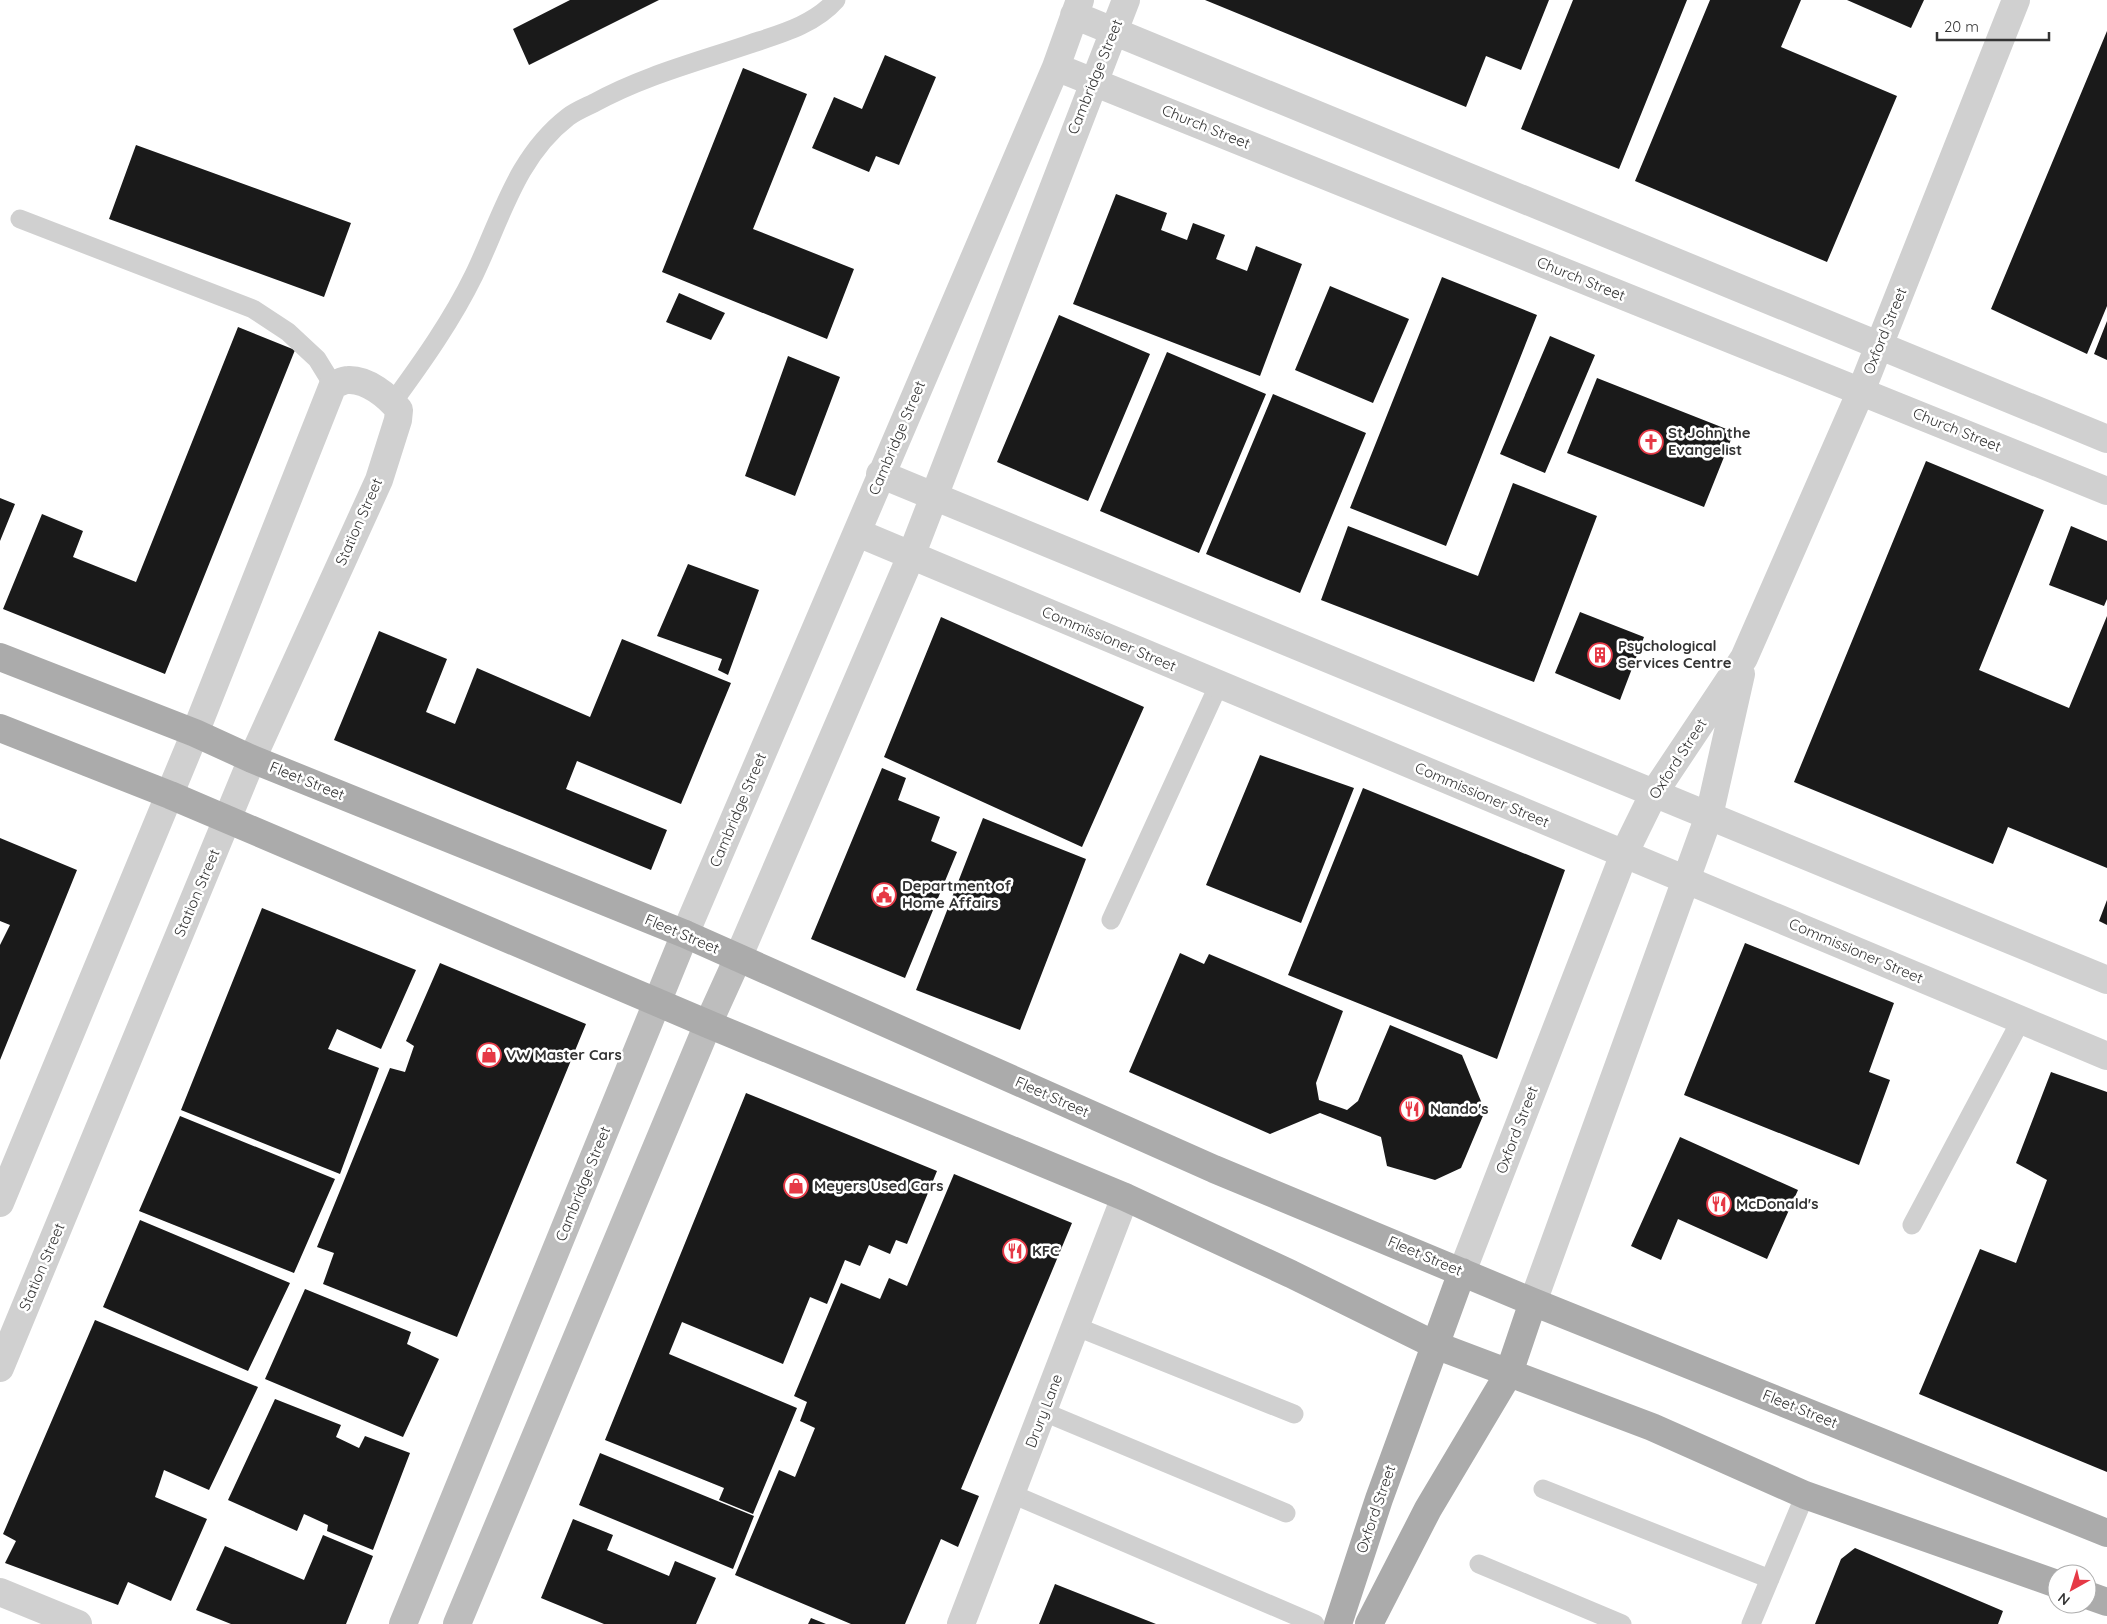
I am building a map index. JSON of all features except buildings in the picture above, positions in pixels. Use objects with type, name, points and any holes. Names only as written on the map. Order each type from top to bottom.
[{"type":"main road","name":"Fleet Street","points":[[0,657],[195,733],[252,759],[684,934],[1214,1170],[1533,1302],[2107,1533]]},
{"type":"main road","points":[[0,728],[170,795],[227,821],[708,1024],[1125,1197],[1291,1274],[1435,1345],[1652,1427],[1805,1495],[2047,1580]]},
{"type":"main road","name":"Oxford Street","points":[[1338,1624],[1379,1499],[1462,1272]]},
{"type":"main road","name":"Oxford Street","points":[[1369,1624],[1428,1509],[1509,1373],[1533,1302]]},
{"type":"street","name":"Cambridge Street","points":[[457,1624],[708,1024],[910,556],[1092,82],[1126,0]]},
{"type":"street","name":"Oxford Street","points":[[1462,1272],[1624,854],[1654,793],[1744,658],[1860,392],[2016,0]]},
{"type":"street","points":[[1077,8],[1113,32],[2107,439]]},
{"type":"street","name":"Cambridge Street","points":[[403,1624],[684,934],[858,533],[880,474],[1056,67],[1077,8]]},
{"type":"street","name":"Church Street","points":[[1056,67],[2107,491]]},
{"type":"street","points":[[0,1203],[170,795],[332,385],[346,380],[359,382],[373,388],[396,411]]},
{"type":"street","name":"Station Street","points":[[0,1368],[252,759],[379,480],[396,411]]},
{"type":"street","points":[[880,474],[2107,980]]},
{"type":"street","name":"Commissioner Street","points":[[858,533],[2107,1056]]},
{"type":"street","name":"Oxford Street","points":[[1533,1302],[1709,816],[1744,658]]},
{"type":"street","name":"Drury Lane","points":[[961,1624],[1077,1327],[1125,1197]]},
{"type":"street","points":[[0,1592],[78,1624]]},
{"type":"lane","points":[[396,411],[475,274],[490,235],[520,174],[538,145],[562,122],[626,85],[798,28],[836,0]]},
{"type":"lane","points":[[20,219],[253,309],[288,332],[317,359],[332,385]]},
{"type":"lane","points":[[1112,920],[1218,684]]},
{"type":"lane","points":[[1912,1225],[2021,1020]]},
{"type":"lane","points":[[1077,1327],[1294,1414]]},
{"type":"lane","points":[[1044,1412],[1286,1513]]},
{"type":"lane","points":[[1543,1489],[1770,1579]]},
{"type":"lane","points":[[1012,1494],[1315,1624]]},
{"type":"lane","points":[[1751,1624],[1805,1495]]},
{"type":"lane","points":[[1480,1564],[1622,1624]]},
{"type":"place","name":"St John the Evangelist","points":[[1651,442]]},
{"type":"place","name":"Psychological Services Centre","points":[[1600,655]]},
{"type":"place","name":"Department of Home Affairs","points":[[884,895]]},
{"type":"place","name":"VW Master Cars","points":[[489,1055]]},
{"type":"place","name":"Nando's","points":[[1412,1109]]},
{"type":"place","name":"Meyers Used Cars","points":[[796,1186]]},
{"type":"place","name":"McDonald's","points":[[1719,1204]]},
{"type":"place","name":"KFC","points":[[1015,1251]]}]
